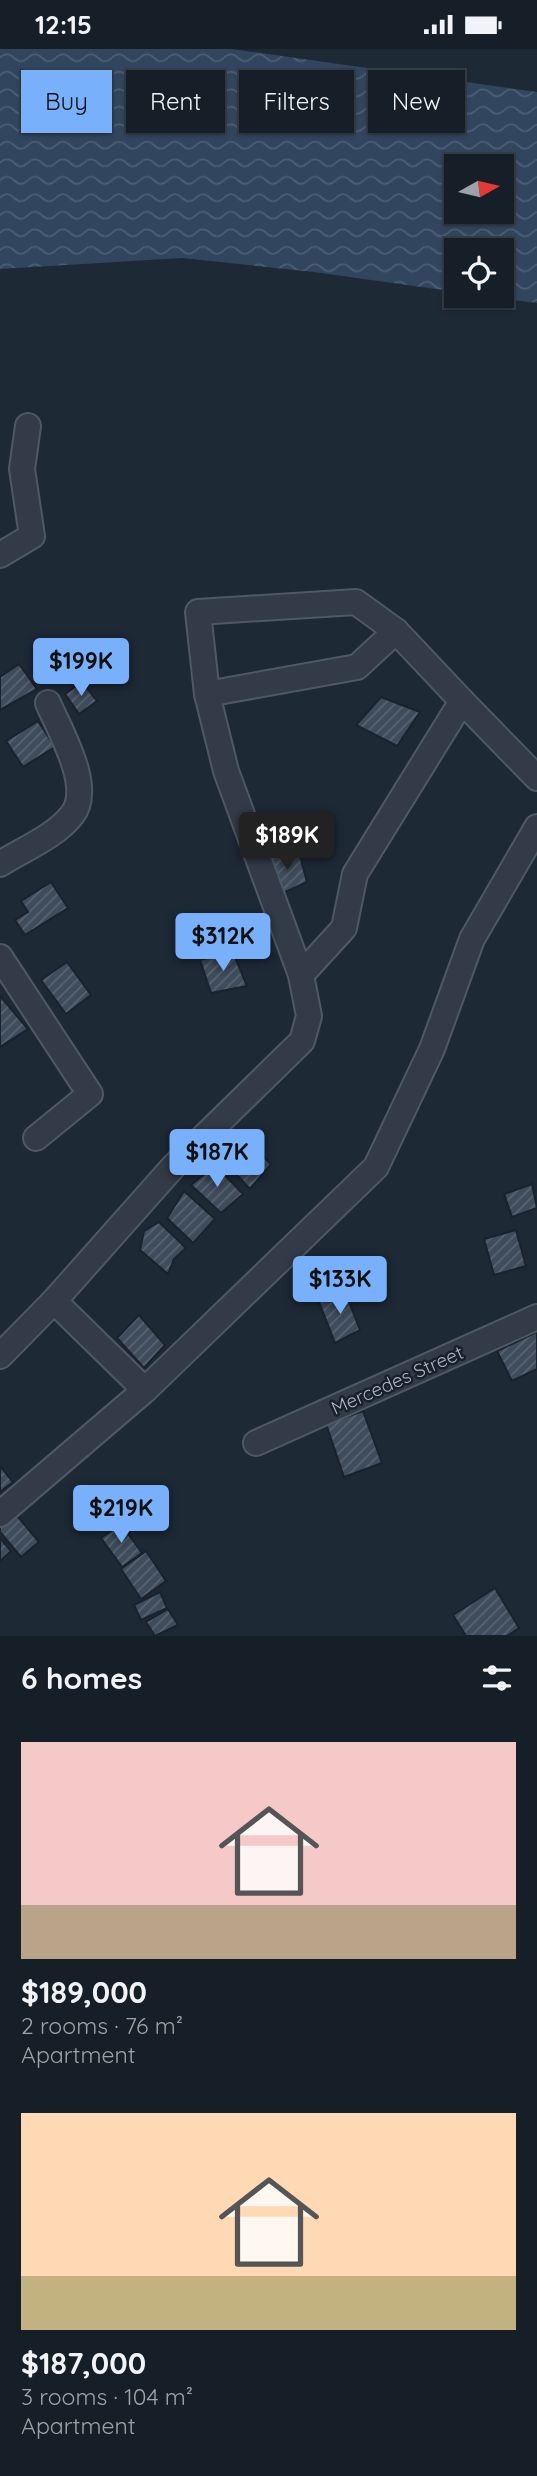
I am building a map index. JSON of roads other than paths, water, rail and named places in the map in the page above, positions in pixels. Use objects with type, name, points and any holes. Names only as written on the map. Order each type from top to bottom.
[{"type":"street","points":[[0,555],[32,536],[22,468],[28,426]]},
{"type":"street","points":[[0,1356],[54,1301],[173,1167],[302,1041],[309,1016],[301,975],[226,771],[206,694],[198,612],[356,602],[396,631],[537,778]]},
{"type":"street","points":[[206,694],[357,667],[396,631]]},
{"type":"street","points":[[301,975],[344,928],[355,874],[462,701]]},
{"type":"street","points":[[0,864],[73,815],[81,796],[79,779],[48,703]]},
{"type":"street","points":[[0,1514],[145,1389],[376,1167],[432,1049],[472,939],[537,827]]},
{"type":"street","points":[[0,957],[90,1094],[36,1138]]},
{"type":"street","points":[[54,1301],[145,1389]]},
{"type":"street","name":"Mercedes Street","points":[[256,1443],[537,1317]]},
{"type":"water","points":[[0,49],[232,49],[381,70],[368,70],[368,133],[465,133],[465,82],[537,92],[537,303],[514,300],[514,238],[444,238],[444,290],[314,272],[182,258],[0,269]]}]
